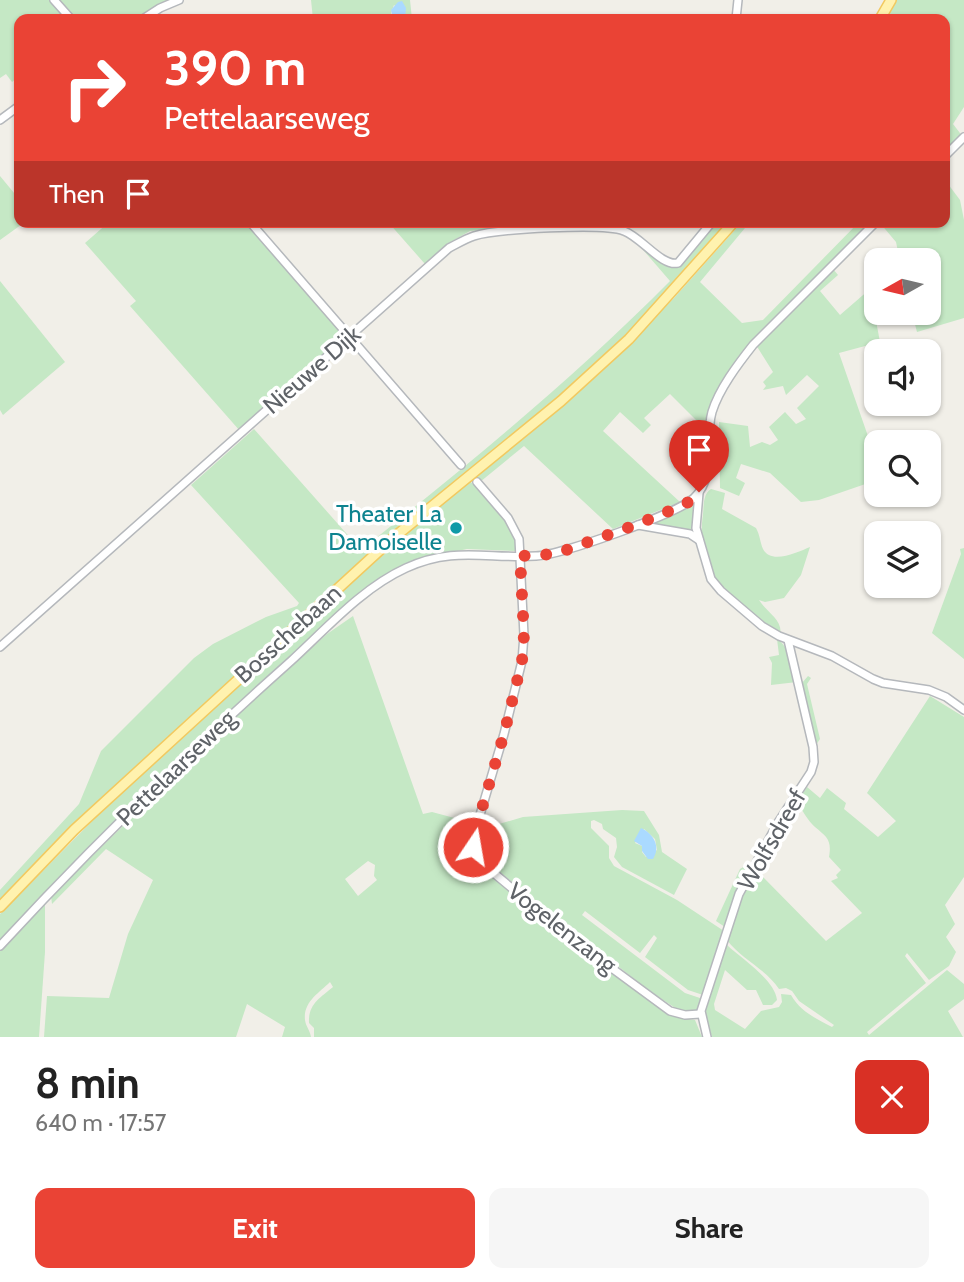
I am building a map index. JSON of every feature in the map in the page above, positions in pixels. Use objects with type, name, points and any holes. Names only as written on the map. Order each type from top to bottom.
[{"type":"main road","name":"Bosschebaan","points":[[0,907],[74,830],[383,548],[561,401],[629,339],[729,228]]},
{"type":"street","points":[[54,0],[67,14]]},
{"type":"street","points":[[151,14],[179,0]]},
{"type":"street","points":[[950,151],[964,137]]},
{"type":"street","points":[[255,228],[461,465]]},
{"type":"street","name":"Nieuwe Dijk","points":[[0,647],[449,248],[476,236],[530,230],[613,228],[635,236],[669,264],[678,262],[707,228]]},
{"type":"street","points":[[870,228],[741,359],[713,409],[706,475],[699,492],[696,528],[709,575],[721,591],[768,631],[832,656],[883,683],[929,690],[946,697],[964,710]]},
{"type":"street","name":"Vogelenzang","points":[[477,482],[514,528],[519,539],[524,635],[522,661],[504,734],[474,835],[475,855],[579,944],[670,1011],[685,1015],[700,1014]]},
{"type":"street","name":"Pettelaarseweg","points":[[0,946],[45,896],[171,772],[373,588],[405,569],[435,558],[468,554],[555,554],[686,504],[699,492]]},
{"type":"street","points":[[638,524],[690,534],[699,540]]},
{"type":"street","name":"Wolfsdreef","points":[[700,1014],[739,894],[779,821],[805,784],[814,762],[811,736],[788,640]]},
{"type":"street","points":[[700,1014],[707,1037]]},
{"type":"green space","points":[[0,0],[49,0],[62,14],[14,14],[14,80],[12,82],[6,74],[0,78]]},
{"type":"green space","points":[[59,0],[171,0],[145,14],[72,14]]},
{"type":"green space","points":[[311,0],[410,0],[411,14],[405,14],[394,5],[391,14],[312,14]]},
{"type":"green space","points":[[897,0],[964,0],[964,107],[953,124],[963,137],[950,149],[950,14],[889,14]]},
{"type":"green space","points":[[0,176],[14,193],[14,228],[17,228],[0,240]]},
{"type":"green space","points":[[950,187],[960,200],[964,220],[964,318],[942,325],[942,248],[897,248],[896,242],[884,228],[950,228]]},
{"type":"green space","points":[[102,228],[251,228],[315,301],[343,339],[240,431],[130,306],[136,301],[85,243]]},
{"type":"green space","points":[[393,228],[504,228],[470,231],[447,244],[425,264]]},
{"type":"green space","points":[[711,228],[728,228],[662,302],[595,367],[318,598],[0,904],[0,890],[79,804],[101,751],[194,658],[213,644],[299,603],[191,485],[254,429],[361,550],[520,420],[670,281],[638,244],[673,267]]},
{"type":"green space","points":[[737,228],[745,228],[700,282],[742,323],[763,320],[853,228],[869,228],[752,340],[716,399],[706,418],[705,429],[670,394],[644,418],[651,425],[643,433],[620,412],[603,431],[680,502],[613,529],[524,446],[480,482],[475,478],[471,482],[505,521],[518,547],[515,551],[467,549],[434,556],[387,577],[278,669],[0,942],[0,914],[124,789],[342,590],[461,486],[600,371],[674,298]]},
{"type":"green space","points":[[833,269],[838,275],[820,291],[840,315],[864,294],[864,326],[877,326],[879,339],[864,339],[864,346],[839,353],[866,430],[864,484],[819,500],[801,502],[770,473],[741,464],[736,478],[745,483],[739,496],[720,488],[719,422],[748,426],[750,447],[762,442],[770,445],[778,440],[769,427],[785,412],[796,424],[806,419],[797,408],[819,386],[807,375],[786,395],[783,386],[763,390],[766,386],[763,382],[773,372],[756,345]]},
{"type":"green space","points":[[0,281],[65,362],[3,415],[0,410]]},
{"type":"green space","points":[[915,326],[937,326],[917,332]]},
{"type":"green space","points":[[711,489],[725,493],[722,509],[756,528],[767,554],[785,556],[810,547],[801,575],[784,598],[765,602],[759,600],[780,625],[780,636],[733,599],[711,573],[702,537],[704,500]]},
{"type":"green space","points":[[695,500],[695,535],[648,523]]},
{"type":"green space","points":[[964,548],[964,659],[932,633],[961,554],[960,549]]},
{"type":"green space","points":[[353,616],[423,814],[432,812],[477,824],[475,855],[667,1011],[676,1017],[695,1020],[702,1037],[314,1037],[314,1028],[309,1023],[310,1011],[333,987],[330,982],[313,998],[307,1008],[305,1020],[311,1037],[282,1037],[285,1027],[247,1004],[236,1037],[44,1037],[47,996],[109,998],[128,934],[153,880],[106,849],[52,904],[51,896],[239,713],[327,634]],"holes":[[[368,861],[375,865],[374,876],[377,880],[358,896],[345,879]]]},
{"type":"green space","points":[[777,639],[788,652],[797,682],[771,685],[772,663],[769,657],[779,655]]},
{"type":"green space","points":[[808,676],[811,678],[807,684],[820,739],[816,745],[802,683]]},
{"type":"green space","points":[[930,696],[964,717],[964,877],[945,905],[955,924],[946,937],[956,952],[949,966],[929,980],[907,953],[905,956],[926,983],[867,1032],[869,1035],[947,970],[964,984],[964,999],[948,1011],[963,1037],[712,1037],[704,1011],[727,945],[757,970],[775,992],[777,1000],[772,1005],[763,1005],[756,990],[747,990],[725,970],[714,1004],[715,1010],[745,1029],[761,1011],[779,1007],[782,1002],[781,994],[791,995],[809,1014],[832,1027],[834,1025],[799,1001],[792,991],[779,989],[727,940],[740,900],[755,869],[826,941],[862,913],[831,881],[838,878],[836,875],[841,870],[829,857],[828,839],[810,822],[797,802],[807,787],[820,798],[827,788],[846,803],[844,809],[878,837],[896,821],[867,793]]},
{"type":"green space","points":[[644,811],[659,835],[662,852],[687,869],[674,895],[622,867],[614,857],[616,838],[594,820],[591,821],[591,828],[609,846],[609,858],[614,866],[677,900],[724,931],[703,995],[688,990],[645,957],[657,938],[654,935],[640,953],[585,911],[582,915],[685,993],[703,999],[695,1012],[680,1011],[648,990],[487,862],[480,848],[483,824],[499,824],[523,817]],"holes":[[[644,829],[655,839],[657,850],[646,857],[642,846],[635,843]]]},
{"type":"green space","points":[[745,866],[750,868],[725,927],[716,921],[740,869]]},
{"type":"green space","points":[[45,903],[45,952],[39,1037],[0,1037],[0,951]]},
{"type":"water","points":[[402,1],[405,14],[392,14],[391,10]]},
{"type":"water","points":[[641,828],[655,841],[653,859],[648,859],[642,846],[634,841]]},
{"type":"place","name":"Theater La Damoiselle","points":[[456,528]]},
{"type":"route","points":[[473,847],[522,661],[524,635],[520,556],[555,554],[660,516],[686,504],[699,492]]}]
